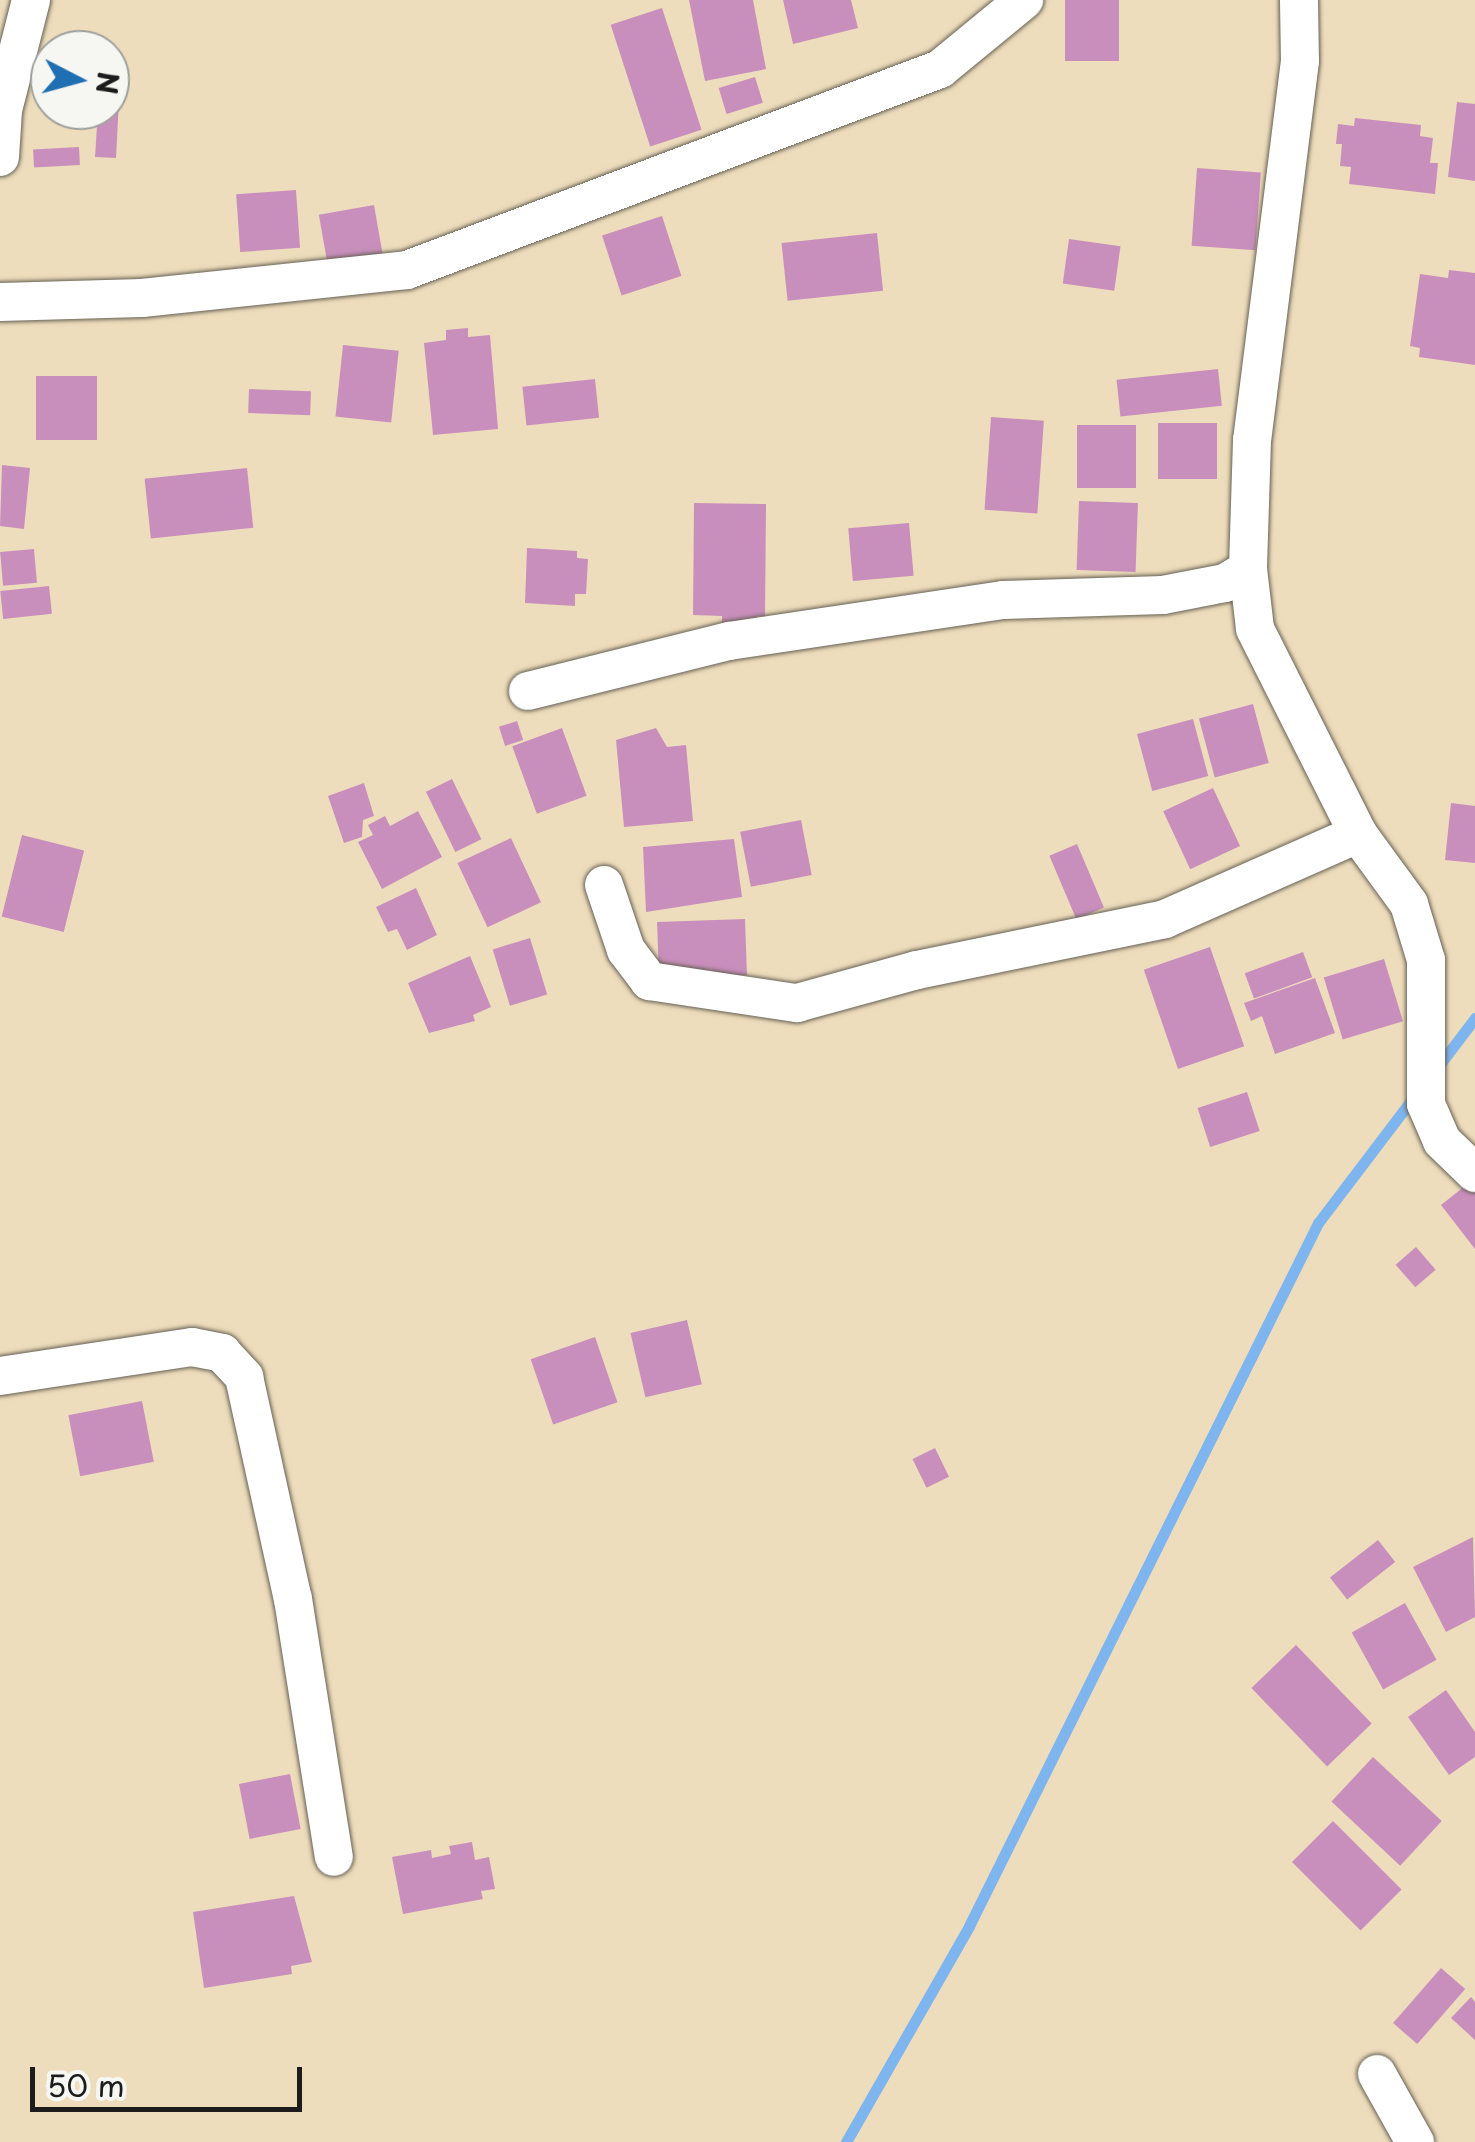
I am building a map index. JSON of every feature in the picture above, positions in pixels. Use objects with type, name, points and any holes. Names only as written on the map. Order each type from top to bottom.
[{"type":"street","points":[[0,158],[3,110],[31,0]]},
{"type":"street","points":[[0,302],[142,298],[408,270],[940,68],[1024,0]]},
{"type":"street","points":[[1299,0],[1300,61],[1252,440],[1248,569],[1255,629],[1358,834],[1409,904],[1426,960],[1426,1104],[1442,1141],[1475,1173]]},
{"type":"street","points":[[528,691],[729,641],[1003,600],[1163,595],[1226,583],[1248,569]]},
{"type":"street","points":[[604,885],[626,950],[648,981],[797,1003],[917,970],[1165,919],[1358,834]]},
{"type":"street","points":[[0,1376],[192,1347],[222,1353],[244,1377],[293,1600],[334,1857]]},
{"type":"street","points":[[1377,2074],[1415,2142]]},
{"type":"building","points":[[689,0],[753,0],[766,69],[705,81]]},
{"type":"building","points":[[783,0],[851,0],[858,28],[793,44]]},
{"type":"building","points":[[1065,0],[1119,0],[1119,61],[1065,61]]},
{"type":"building","points":[[662,8],[702,130],[650,146],[611,25]]},
{"type":"building","points":[[755,77],[763,103],[727,114],[719,88]]},
{"type":"building","points":[[1457,102],[1475,104],[1475,181],[1448,177]]},
{"type":"building","points":[[1355,118],[1421,125],[1420,136],[1433,138],[1430,163],[1438,163],[1435,194],[1349,184],[1351,167],[1340,166],[1342,144],[1336,144],[1338,124],[1354,126]]},
{"type":"building","points":[[97,130],[117,130],[116,158],[95,157]]},
{"type":"building","points":[[79,147],[80,165],[34,167],[33,149]]},
{"type":"building","points":[[1197,168],[1261,172],[1255,250],[1192,246]]},
{"type":"building","points":[[296,190],[300,248],[240,252],[236,194]]},
{"type":"building","points":[[374,205],[383,254],[328,264],[319,215]]},
{"type":"building","points":[[662,216],[681,276],[622,295],[602,235]]},
{"type":"building","points":[[877,233],[883,291],[788,301],[782,243]]},
{"type":"building","points":[[1069,239],[1120,246],[1114,291],[1063,284]]},
{"type":"building","points":[[1449,270],[1475,273],[1475,365],[1419,357],[1420,348],[1410,346],[1420,274],[1448,278]]},
{"type":"building","points":[[468,328],[468,337],[490,335],[498,429],[433,435],[424,343],[446,340],[446,330]]},
{"type":"building","points":[[343,345],[399,351],[391,422],[335,417]]},
{"type":"building","points":[[1218,369],[1222,406],[1120,416],[1117,380]]},
{"type":"building","points":[[36,376],[97,376],[97,440],[36,440]]},
{"type":"building","points":[[595,379],[599,418],[526,425],[522,387]]},
{"type":"building","points":[[249,389],[311,391],[310,415],[248,413]]},
{"type":"building","points":[[991,417],[1044,421],[1037,513],[985,510]]},
{"type":"building","points":[[1158,423],[1217,423],[1217,479],[1158,479]]},
{"type":"building","points":[[1077,425],[1136,425],[1136,488],[1077,488]]},
{"type":"building","points":[[2,465],[30,468],[24,529],[0,526]]},
{"type":"building","points":[[247,468],[253,528],[151,538],[145,479]]},
{"type":"building","points":[[1079,501],[1138,503],[1136,572],[1077,570]]},
{"type":"building","points":[[694,503],[766,504],[765,617],[757,616],[758,626],[722,625],[722,616],[693,615]]},
{"type":"building","points":[[909,523],[914,576],[853,581],[848,528]]},
{"type":"building","points":[[527,548],[577,551],[577,558],[588,559],[586,594],[575,594],[575,606],[525,603]]},
{"type":"building","points":[[34,549],[37,583],[3,586],[0,552]]},
{"type":"building","points":[[49,586],[52,614],[3,619],[0,591]]},
{"type":"building","points":[[1253,704],[1269,763],[1215,777],[1199,718]]},
{"type":"building","points":[[1193,719],[1208,776],[1152,791],[1137,734]]},
{"type":"building","points":[[517,721],[523,740],[505,746],[499,727]]},
{"type":"building","points":[[562,728],[587,796],[537,814],[512,746]]},
{"type":"building","points":[[656,728],[667,747],[686,745],[693,821],[624,827],[616,740]]},
{"type":"building","points":[[452,779],[481,839],[455,852],[426,792]]},
{"type":"building","points":[[364,783],[374,816],[363,820],[362,837],[344,843],[328,796]]},
{"type":"building","points":[[1213,788],[1240,846],[1190,869],[1163,811]]},
{"type":"building","points":[[1451,803],[1475,806],[1475,863],[1445,860]]},
{"type":"building","points":[[418,811],[442,857],[382,889],[358,842],[373,835],[368,825],[385,816],[390,826]]},
{"type":"building","points":[[801,820],[812,875],[751,887],[740,832]]},
{"type":"building","points":[[22,835],[84,850],[64,932],[2,917]]},
{"type":"building","points":[[511,838],[541,902],[488,927],[458,863]]},
{"type":"building","points":[[734,839],[742,897],[646,912],[643,847]]},
{"type":"building","points":[[1077,844],[1104,908],[1076,919],[1049,856]]},
{"type":"building","points":[[416,888],[437,935],[407,950],[397,929],[388,932],[376,907]]},
{"type":"building","points":[[745,919],[747,975],[659,978],[657,922]]},
{"type":"building","points":[[530,938],[547,994],[510,1006],[493,949]]},
{"type":"building","points":[[1210,947],[1244,1046],[1178,1069],[1144,970]]},
{"type":"building","points":[[1303,952],[1312,977],[1254,999],[1245,973]]},
{"type":"building","points":[[470,956],[491,1007],[473,1015],[475,1021],[429,1033],[408,983]]},
{"type":"building","points":[[1384,959],[1403,1021],[1343,1040],[1324,977]]},
{"type":"building","points":[[1315,978],[1335,1033],[1275,1054],[1262,1016],[1251,1021],[1244,1003]]},
{"type":"building","points":[[1247,1092],[1260,1131],[1210,1147],[1198,1108]]},
{"type":"building","points":[[1470,1182],[1475,1188],[1475,1249],[1441,1205]]},
{"type":"building","points":[[1416,1247],[1436,1270],[1415,1287],[1396,1265]]},
{"type":"building","points":[[687,1320],[702,1384],[645,1397],[630,1333]]},
{"type":"building","points":[[595,1337],[617,1402],[553,1424],[531,1359]]},
{"type":"building","points":[[142,1401],[154,1462],[80,1476],[68,1415]]},
{"type":"building","points":[[935,1448],[949,1477],[927,1488],[913,1459]]},
{"type":"building","points":[[1473,1537],[1475,1617],[1446,1632],[1413,1567]]},
{"type":"building","points":[[1378,1540],[1395,1562],[1347,1600],[1330,1578]]},
{"type":"building","points":[[1405,1603],[1437,1660],[1383,1689],[1352,1633]]},
{"type":"building","points":[[1296,1645],[1372,1723],[1327,1766],[1251,1688]]},
{"type":"building","points":[[1446,1690],[1475,1732],[1475,1757],[1449,1775],[1408,1717]]},
{"type":"building","points":[[1373,1757],[1442,1821],[1400,1866],[1331,1802]]},
{"type":"building","points":[[290,1774],[301,1829],[250,1839],[239,1784]]},
{"type":"building","points":[[1333,1821],[1402,1890],[1361,1931],[1292,1862]]},
{"type":"building","points":[[472,1842],[475,1860],[489,1857],[495,1889],[481,1891],[483,1899],[403,1914],[392,1857],[431,1850],[432,1858],[451,1854],[449,1846]]},
{"type":"building","points":[[294,1896],[312,1962],[291,1966],[292,1974],[204,1988],[193,1912]]},
{"type":"building","points":[[1441,1968],[1465,1989],[1417,2044],[1393,2023]]},
{"type":"building","points":[[1471,1997],[1475,2002],[1475,2040],[1451,2018]]},
{"type":"waterway","points":[[1437,1068],[1475,1018]]},
{"type":"waterway","points":[[846,2142],[969,1926],[1318,1223],[1416,1094]]}]
